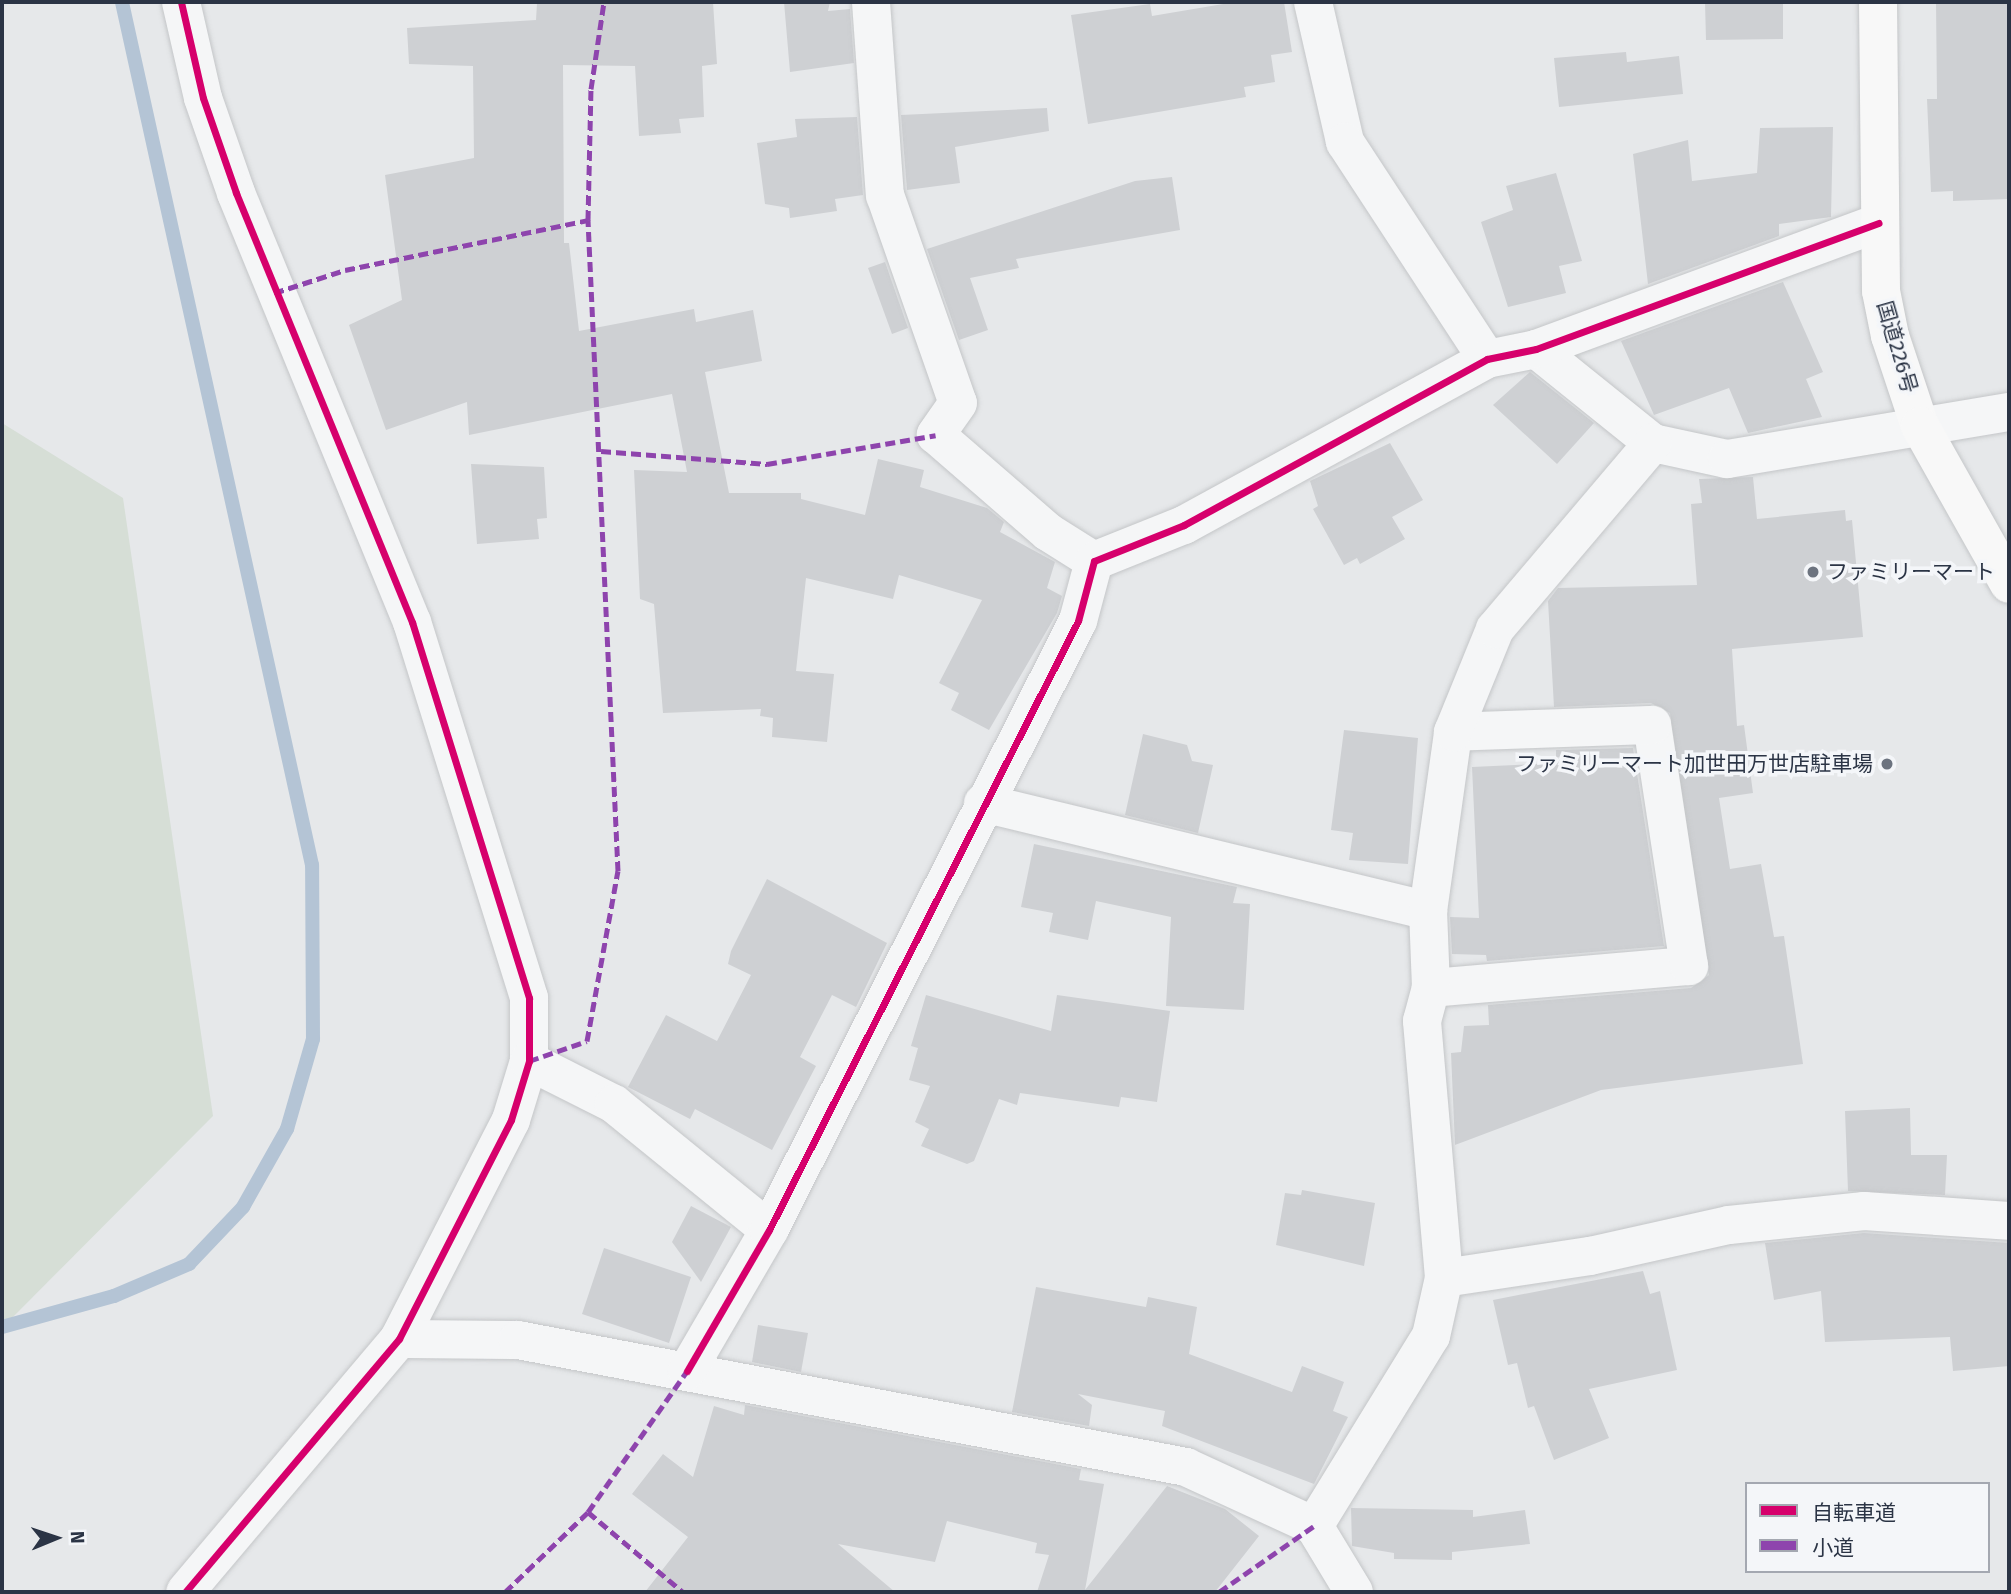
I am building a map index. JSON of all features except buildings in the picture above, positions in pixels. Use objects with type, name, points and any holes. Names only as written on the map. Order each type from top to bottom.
[{"type":"highway","name":"国道226号","points":[[1878,2],[1879,223],[1883,302],[1920,426],[2009,584]]},
{"type":"street","points":[[181,2],[204,99],[236,193],[412,622],[469,793],[529,998],[528,1061],[511,1120],[399,1339],[186,1592]]},
{"type":"street","points":[[871,2],[885,195],[958,403],[936,435],[1048,532],[1094,561]]},
{"type":"street","points":[[1313,2],[1345,142],[1487,359]]},
{"type":"street","points":[[1094,561],[1184,525],[1487,359],[1536,349],[1879,223]]},
{"type":"street","points":[[1536,349],[1653,443],[1727,459],[2009,412]]},
{"type":"street","points":[[1314,1526],[1431,1336],[1444,1278],[1422,1021],[1431,988],[1428,911],[1453,732],[1495,629],[1653,443]]},
{"type":"street","points":[[687,1371],[769,1230],[983,803],[1078,621],[1094,561]]},
{"type":"street","points":[[1431,988],[1689,966],[1651,725],[1453,732]]},
{"type":"street","points":[[983,803],[1428,911]]},
{"type":"street","points":[[528,1061],[614,1104],[769,1230]]},
{"type":"street","points":[[1444,1278],[1590,1256],[1729,1225],[1864,1211],[2009,1222]]},
{"type":"street","points":[[399,1339],[518,1340],[1186,1467],[1314,1526],[1354,1592]]},
{"type":"shaded area","points":[[2,423],[123,498],[213,1116],[2,1328]]},
{"type":"waterway","points":[[2,1327],[114,1296],[189,1264],[243,1207],[287,1129],[313,1039],[312,865],[122,2]]},
{"type":"marked path","points":[[529,1061],[587,1041],[618,871],[588,220],[591,89],[604,2]]},
{"type":"marked path","points":[[274,293],[345,270],[588,220]]},
{"type":"marked path","points":[[601,451],[767,464],[936,435]]},
{"type":"marked path","points":[[505,1592],[588,1512],[687,1371]]},
{"type":"marked path","points":[[588,1512],[683,1592]]},
{"type":"marked path","points":[[1219,1592],[1314,1526]]},
{"type":"cycle path","points":[[181,2],[203,98],[236,193],[412,622],[529,998],[529,1061],[511,1120],[399,1339],[185,1592]]},
{"type":"cycle path","points":[[687,1371],[769,1230],[1078,621],[1094,561],[1184,525],[1487,359],[1536,349],[1879,223]]},
{"type":"place","name":"ファミリーマート","points":[[1813,572]]},
{"type":"place","name":"ファミリーマート加世田万世店駐車場","points":[[1887,764]]}]
